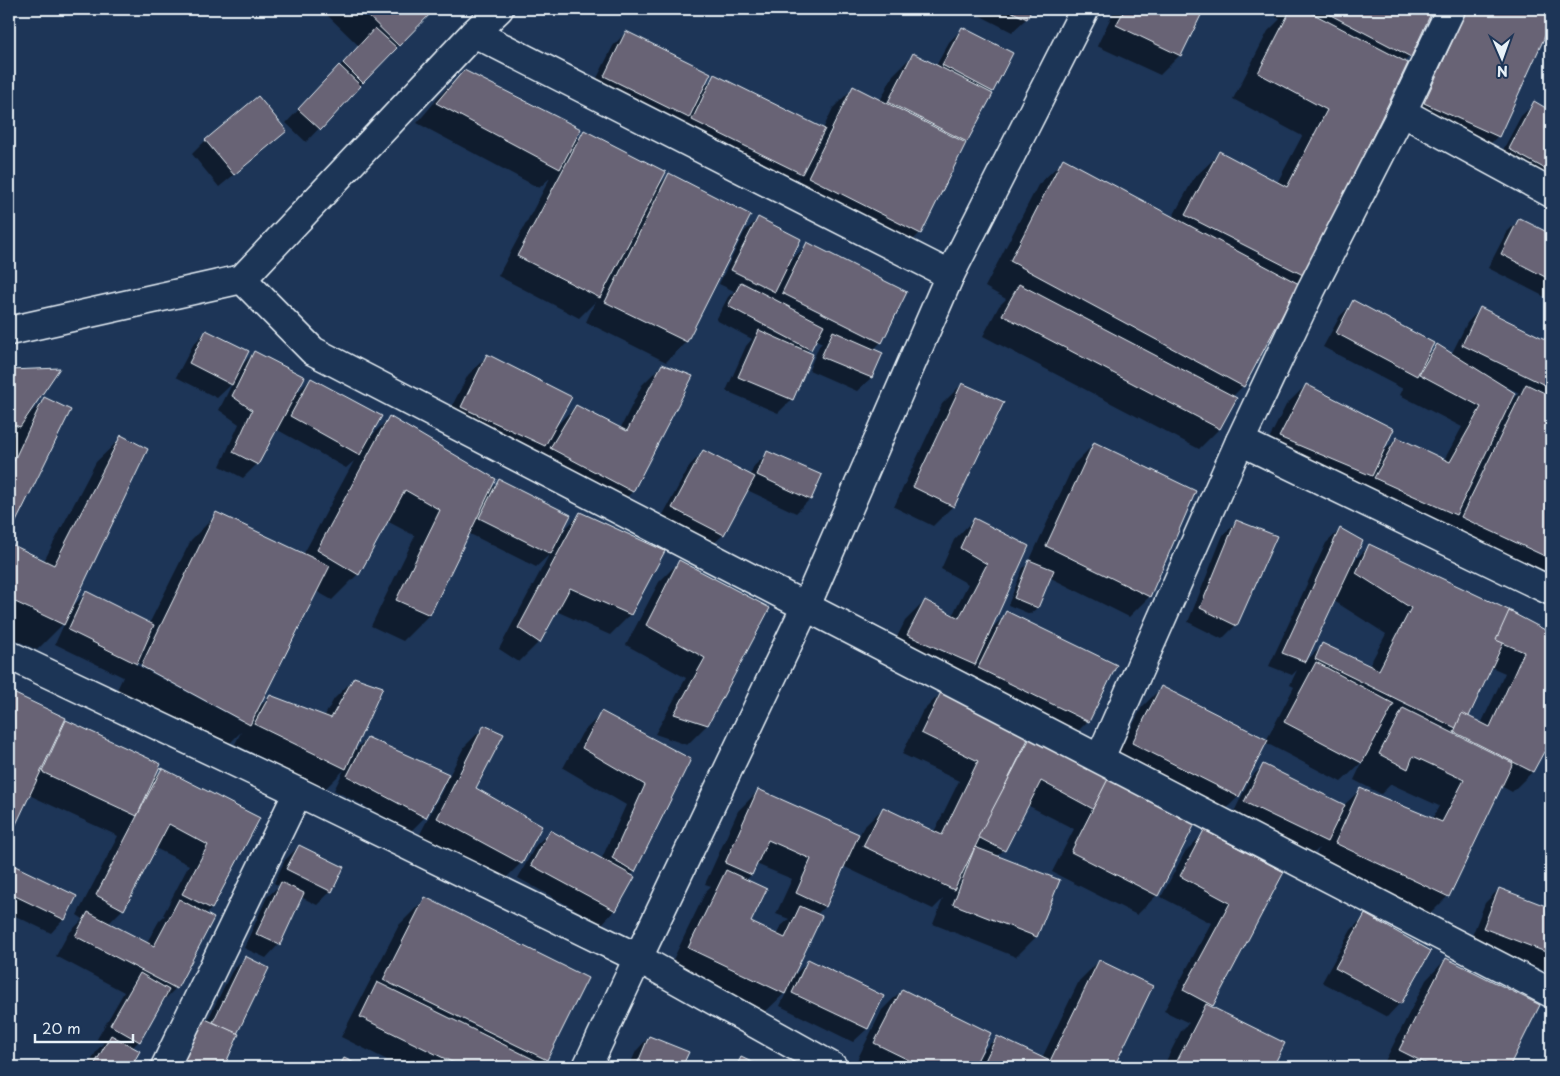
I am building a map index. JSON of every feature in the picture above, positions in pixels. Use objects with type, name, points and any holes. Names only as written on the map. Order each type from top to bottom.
[{"type":"street","points":[[9,331],[242,279],[474,33],[499,9]]},
{"type":"street","points":[[587,1067],[806,606],[950,275],[1084,9]]},
{"type":"street","points":[[1100,758],[1240,441],[1311,290],[1402,112],[1451,9]]},
{"type":"street","points":[[474,33],[950,275]]},
{"type":"street","points":[[1402,112],[1551,193]]},
{"type":"street","points":[[242,279],[313,352],[1551,993]]},
{"type":"street","points":[[1240,441],[1551,591]]},
{"type":"street","points":[[9,655],[298,792],[638,958],[833,1067]]},
{"type":"street","points":[[165,1067],[298,792]]},
{"type":"building","points":[[361,9],[435,9],[399,46]]},
{"type":"building","points":[[1006,9],[1032,9],[1027,19]]},
{"type":"building","points":[[1125,9],[1204,9],[1181,56],[1116,25]]},
{"type":"building","points":[[1291,9],[1304,9],[1408,63],[1305,276],[1185,215],[1219,151],[1287,187],[1327,110],[1258,73]]},
{"type":"building","points":[[1319,9],[1433,9],[1411,57]]},
{"type":"building","points":[[1467,9],[1532,9],[1551,17],[1551,23],[1499,137],[1424,103]]},
{"type":"building","points":[[962,27],[1013,53],[993,92],[942,65]]},
{"type":"building","points":[[375,28],[397,48],[363,83],[343,63]]},
{"type":"building","points":[[626,31],[711,73],[689,118],[604,76]]},
{"type":"building","points":[[913,53],[993,94],[967,142],[888,102]]},
{"type":"building","points":[[339,65],[361,86],[321,130],[298,109]]},
{"type":"building","points":[[464,70],[581,129],[560,169],[436,103]]},
{"type":"building","points":[[714,74],[825,129],[802,174],[692,120]]},
{"type":"building","points":[[853,86],[966,143],[921,234],[808,177]]},
{"type":"building","points":[[258,96],[287,131],[234,175],[205,140]]},
{"type":"building","points":[[1534,101],[1551,111],[1551,172],[1509,149]]},
{"type":"building","points":[[584,130],[666,172],[600,298],[517,256]]},
{"type":"building","points":[[1063,158],[1299,284],[1244,387],[1010,261]]},
{"type":"building","points":[[669,173],[751,215],[687,342],[605,302]]},
{"type":"building","points":[[758,217],[801,239],[775,292],[731,270]]},
{"type":"building","points":[[1519,218],[1551,234],[1551,280],[1501,254]]},
{"type":"building","points":[[807,242],[907,292],[882,343],[782,293]]},
{"type":"building","points":[[741,282],[824,325],[811,350],[728,306]]},
{"type":"building","points":[[1019,284],[1237,398],[1220,429],[1002,315]]},
{"type":"building","points":[[1353,300],[1434,343],[1417,376],[1336,333]]},
{"type":"building","points":[[1480,307],[1551,342],[1551,388],[1462,345]]},
{"type":"building","points":[[206,330],[249,351],[232,385],[189,363]]},
{"type":"building","points":[[759,330],[813,354],[793,400],[738,377]]},
{"type":"building","points":[[833,331],[883,353],[872,378],[821,357]]},
{"type":"building","points":[[1437,344],[1515,393],[1456,515],[1374,478],[1397,437],[1450,462],[1481,407],[1419,374]]},
{"type":"building","points":[[254,351],[305,377],[258,465],[233,452],[252,410],[232,396]]},
{"type":"building","points":[[487,354],[572,397],[545,446],[461,407]]},
{"type":"building","points":[[662,364],[693,376],[633,492],[550,448],[576,405],[627,431]]},
{"type":"building","points":[[60,368],[20,427],[9,423],[9,370]]},
{"type":"building","points":[[311,378],[382,416],[360,455],[290,416]]},
{"type":"building","points":[[962,383],[1004,402],[954,507],[913,487]]},
{"type":"building","points":[[1306,384],[1394,429],[1372,476],[1279,437]]},
{"type":"building","points":[[1526,384],[1551,396],[1551,437],[1546,451],[1551,453],[1551,559],[1461,517]]},
{"type":"building","points":[[44,397],[71,410],[9,536],[9,471]]},
{"type":"building","points":[[389,416],[496,479],[430,615],[396,600],[440,510],[405,490],[359,575],[317,550]]},
{"type":"building","points":[[121,435],[148,449],[64,625],[9,599],[9,543],[54,565]]},
{"type":"building","points":[[1094,442],[1196,491],[1150,597],[1046,546]]},
{"type":"building","points":[[703,450],[755,477],[724,535],[672,508]]},
{"type":"building","points":[[767,451],[822,475],[811,500],[757,475]]},
{"type":"building","points":[[499,479],[571,515],[551,554],[479,518]]},
{"type":"building","points":[[216,512],[330,566],[250,725],[141,666]]},
{"type":"building","points":[[580,512],[665,551],[631,615],[570,588],[540,643],[518,628]]},
{"type":"building","points":[[974,518],[1029,546],[975,665],[907,635],[925,600],[959,618],[987,564],[960,548]]},
{"type":"building","points":[[1236,520],[1277,536],[1237,626],[1200,608]]},
{"type":"building","points":[[1340,528],[1363,541],[1306,662],[1282,653]]},
{"type":"building","points":[[1369,544],[1517,614],[1462,731],[1315,659],[1322,643],[1379,670],[1411,608],[1356,573]]},
{"type":"building","points":[[679,560],[770,608],[708,725],[674,714],[705,658],[646,625]]},
{"type":"building","points":[[1029,560],[1054,570],[1038,608],[1014,598]]},
{"type":"building","points":[[86,591],[154,625],[137,664],[68,630]]},
{"type":"building","points":[[1006,611],[1117,665],[1089,722],[978,668]]},
{"type":"building","points":[[1509,611],[1551,633],[1551,739],[1533,772],[1454,732],[1462,713],[1490,727],[1524,652],[1496,640]]},
{"type":"building","points":[[1316,662],[1394,704],[1362,763],[1284,722]]},
{"type":"building","points":[[354,677],[383,687],[346,769],[254,724],[270,695],[331,718]]},
{"type":"building","points":[[1161,686],[1268,740],[1239,797],[1132,743]]},
{"type":"building","points":[[942,690],[1031,733],[954,890],[863,846],[883,807],[942,835],[978,761],[921,733]]},
{"type":"building","points":[[9,691],[66,718],[11,835],[9,834]]},
{"type":"building","points":[[1403,708],[1513,763],[1449,897],[1335,843],[1360,788],[1442,822],[1464,780],[1413,756],[1408,769],[1379,754]]},
{"type":"building","points":[[601,711],[691,759],[635,872],[612,858],[645,785],[582,748]]},
{"type":"building","points":[[66,720],[161,764],[137,816],[42,772]]},
{"type":"building","points":[[484,725],[504,734],[476,788],[542,826],[522,864],[437,818]]},
{"type":"building","points":[[367,737],[449,774],[426,818],[347,776]]},
{"type":"building","points":[[1030,738],[1109,779],[1093,809],[1041,781],[1005,851],[978,837]]},
{"type":"building","points":[[1263,764],[1345,805],[1327,842],[1244,802]]},
{"type":"building","points":[[162,768],[260,818],[212,909],[182,894],[208,845],[169,824],[124,910],[96,895]]},
{"type":"building","points":[[1109,777],[1196,822],[1158,896],[1071,852]]},
{"type":"building","points":[[758,789],[859,834],[826,907],[796,893],[811,859],[768,840],[752,875],[725,863]]},
{"type":"building","points":[[550,830],[635,877],[616,911],[531,865]]},
{"type":"building","points":[[1204,830],[1284,872],[1213,1006],[1183,990],[1230,903],[1180,876]]},
{"type":"building","points":[[299,845],[344,867],[332,892],[286,869]]},
{"type":"building","points":[[975,847],[1060,880],[1037,937],[953,904]]},
{"type":"building","points":[[9,863],[77,896],[65,920],[9,893]]},
{"type":"building","points":[[726,870],[767,889],[751,922],[785,938],[800,906],[822,916],[785,994],[688,948]]},
{"type":"building","points":[[281,882],[304,893],[280,945],[256,934]]},
{"type":"building","points":[[1499,888],[1551,908],[1551,954],[1483,928]]},
{"type":"building","points":[[425,897],[588,978],[547,1060],[383,980]]},
{"type":"building","points":[[179,899],[214,918],[177,989],[75,936],[88,912],[154,946]]},
{"type":"building","points":[[1365,914],[1431,951],[1401,1004],[1335,968]]},
{"type":"building","points":[[245,956],[269,968],[237,1034],[213,1022]]},
{"type":"building","points":[[1446,958],[1540,1005],[1509,1067],[1433,1067],[1399,1050]]},
{"type":"building","points":[[808,959],[884,996],[868,1029],[792,993]]},
{"type":"building","points":[[1099,960],[1153,986],[1114,1067],[982,1067],[997,1036],[1050,1061]]},
{"type":"building","points":[[140,973],[169,990],[140,1042],[110,1025]]},
{"type":"building","points":[[377,982],[543,1064],[541,1067],[462,1067],[360,1017]]},
{"type":"building","points":[[902,989],[991,1033],[974,1067],[923,1067],[874,1043]]},
{"type":"building","points":[[1206,1004],[1285,1043],[1273,1067],[1174,1067]]},
{"type":"building","points":[[203,1018],[239,1034],[224,1067],[180,1067]]},
{"type":"building","points":[[111,1035],[140,1051],[131,1067],[93,1067]]},
{"type":"building","points":[[649,1036],[689,1052],[682,1067],[636,1067]]},
{"type":"building","points":[[741,1057],[762,1067],[736,1067]]},
{"type":"building","points":[[344,1058],[363,1067],[339,1067]]}]
